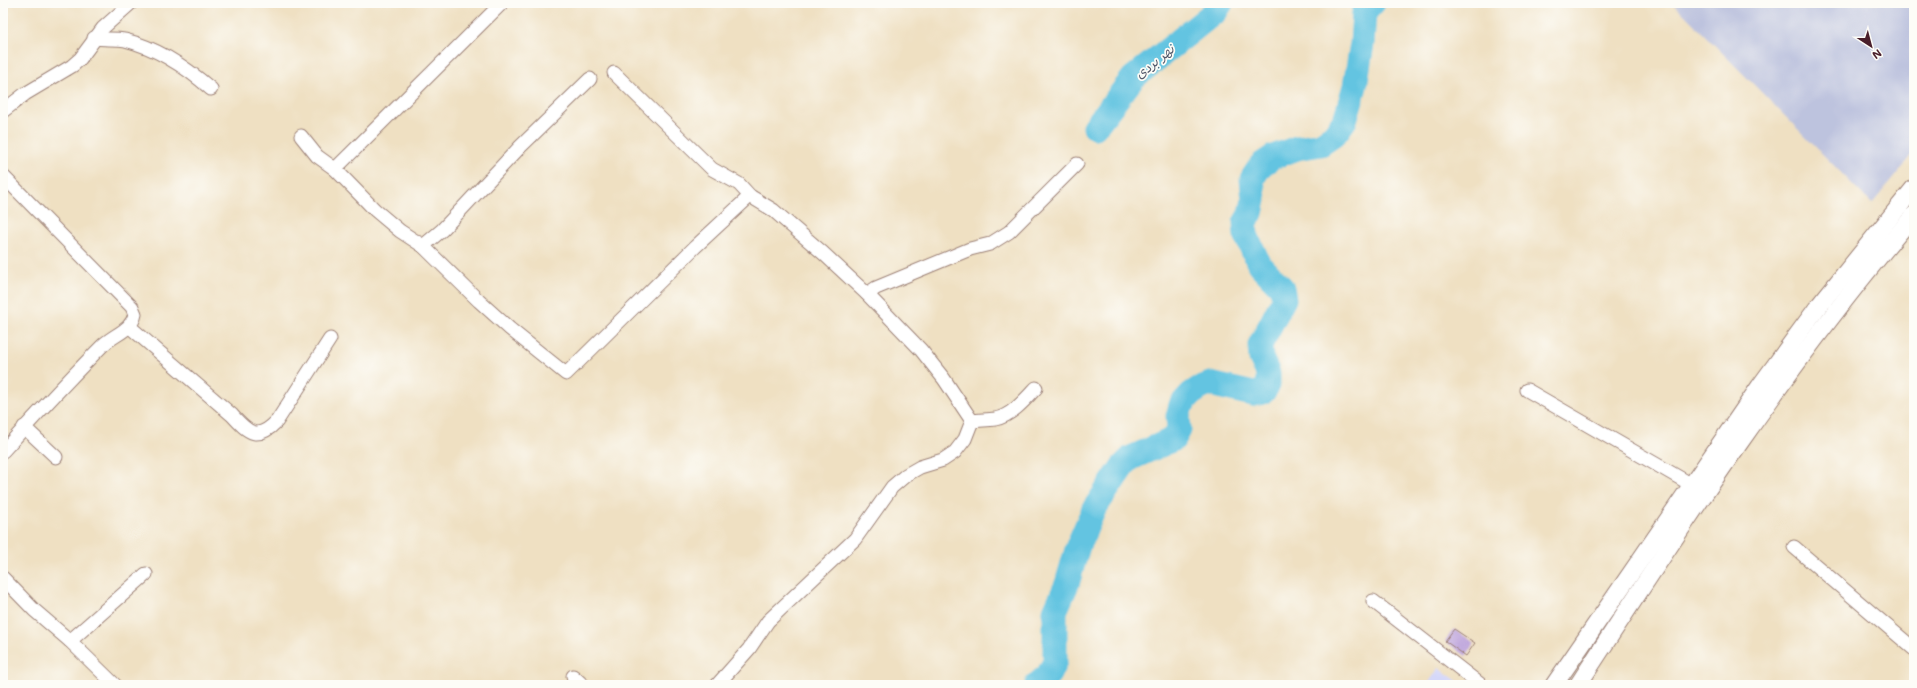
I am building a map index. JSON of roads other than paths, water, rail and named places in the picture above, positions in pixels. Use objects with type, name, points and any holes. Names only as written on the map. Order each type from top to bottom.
[{"type":"main road","points":[[1578,685],[1665,553],[1817,308],[1914,188]]},
{"type":"main road","points":[[1554,685],[1692,485],[1831,318],[1914,215]]},
{"type":"main road","points":[[1580,647],[1596,657]]},
{"type":"street","points":[[3,111],[25,94],[72,66],[80,59],[94,38],[103,28],[132,3]]},
{"type":"street","points":[[334,169],[502,3]]},
{"type":"street","points":[[94,38],[106,41],[123,40],[144,47],[169,58],[188,70],[211,89]]},
{"type":"street","points":[[614,73],[712,169],[738,184],[750,196],[773,210],[823,252],[867,294],[921,350],[944,379],[972,420]]},
{"type":"street","points":[[423,246],[442,230],[537,131],[590,79]]},
{"type":"street","points":[[301,136],[317,156],[334,169],[375,210],[400,231],[423,246],[478,301],[566,374],[695,247],[750,196]]},
{"type":"street","points":[[867,294],[876,288],[970,249],[990,244],[1009,232],[1077,164]]},
{"type":"street","points":[[3,176],[132,307],[135,314],[130,326],[110,339],[3,451]]},
{"type":"street","points":[[130,326],[232,415],[244,428],[254,433],[262,433],[269,429],[277,421],[330,339]]},
{"type":"street","points":[[972,420],[996,419],[1007,414],[1022,403],[1036,388]]},
{"type":"street","points":[[1528,390],[1692,485]]},
{"type":"street","points":[[717,685],[749,648],[768,621],[855,539],[892,487],[906,475],[920,467],[943,460],[955,452],[964,439],[972,420]]},
{"type":"street","points":[[24,428],[56,457]]},
{"type":"street","points":[[1794,547],[1914,649]]},
{"type":"street","points":[[70,641],[146,574]]},
{"type":"street","points":[[3,578],[34,610],[70,641],[114,685]]},
{"type":"street","points":[[1373,601],[1481,685]]},
{"type":"street","points":[[573,676],[583,685]]},
{"type":"waterway","name":"نهر بردى","points":[[1095,127],[1133,78],[1216,11],[1221,3]]},
{"type":"waterway","points":[[1037,685],[1049,674],[1055,661],[1055,611],[1067,584],[1078,546],[1094,509],[1123,466],[1131,458],[1174,439],[1179,430],[1178,416],[1181,405],[1191,394],[1200,388],[1210,384],[1253,394],[1263,392],[1268,385],[1268,373],[1261,358],[1260,345],[1284,299],[1282,288],[1259,264],[1246,235],[1245,223],[1251,213],[1254,200],[1252,179],[1261,165],[1273,157],[1297,148],[1321,144],[1334,135],[1345,120],[1355,86],[1362,44],[1364,13],[1373,3]]}]
